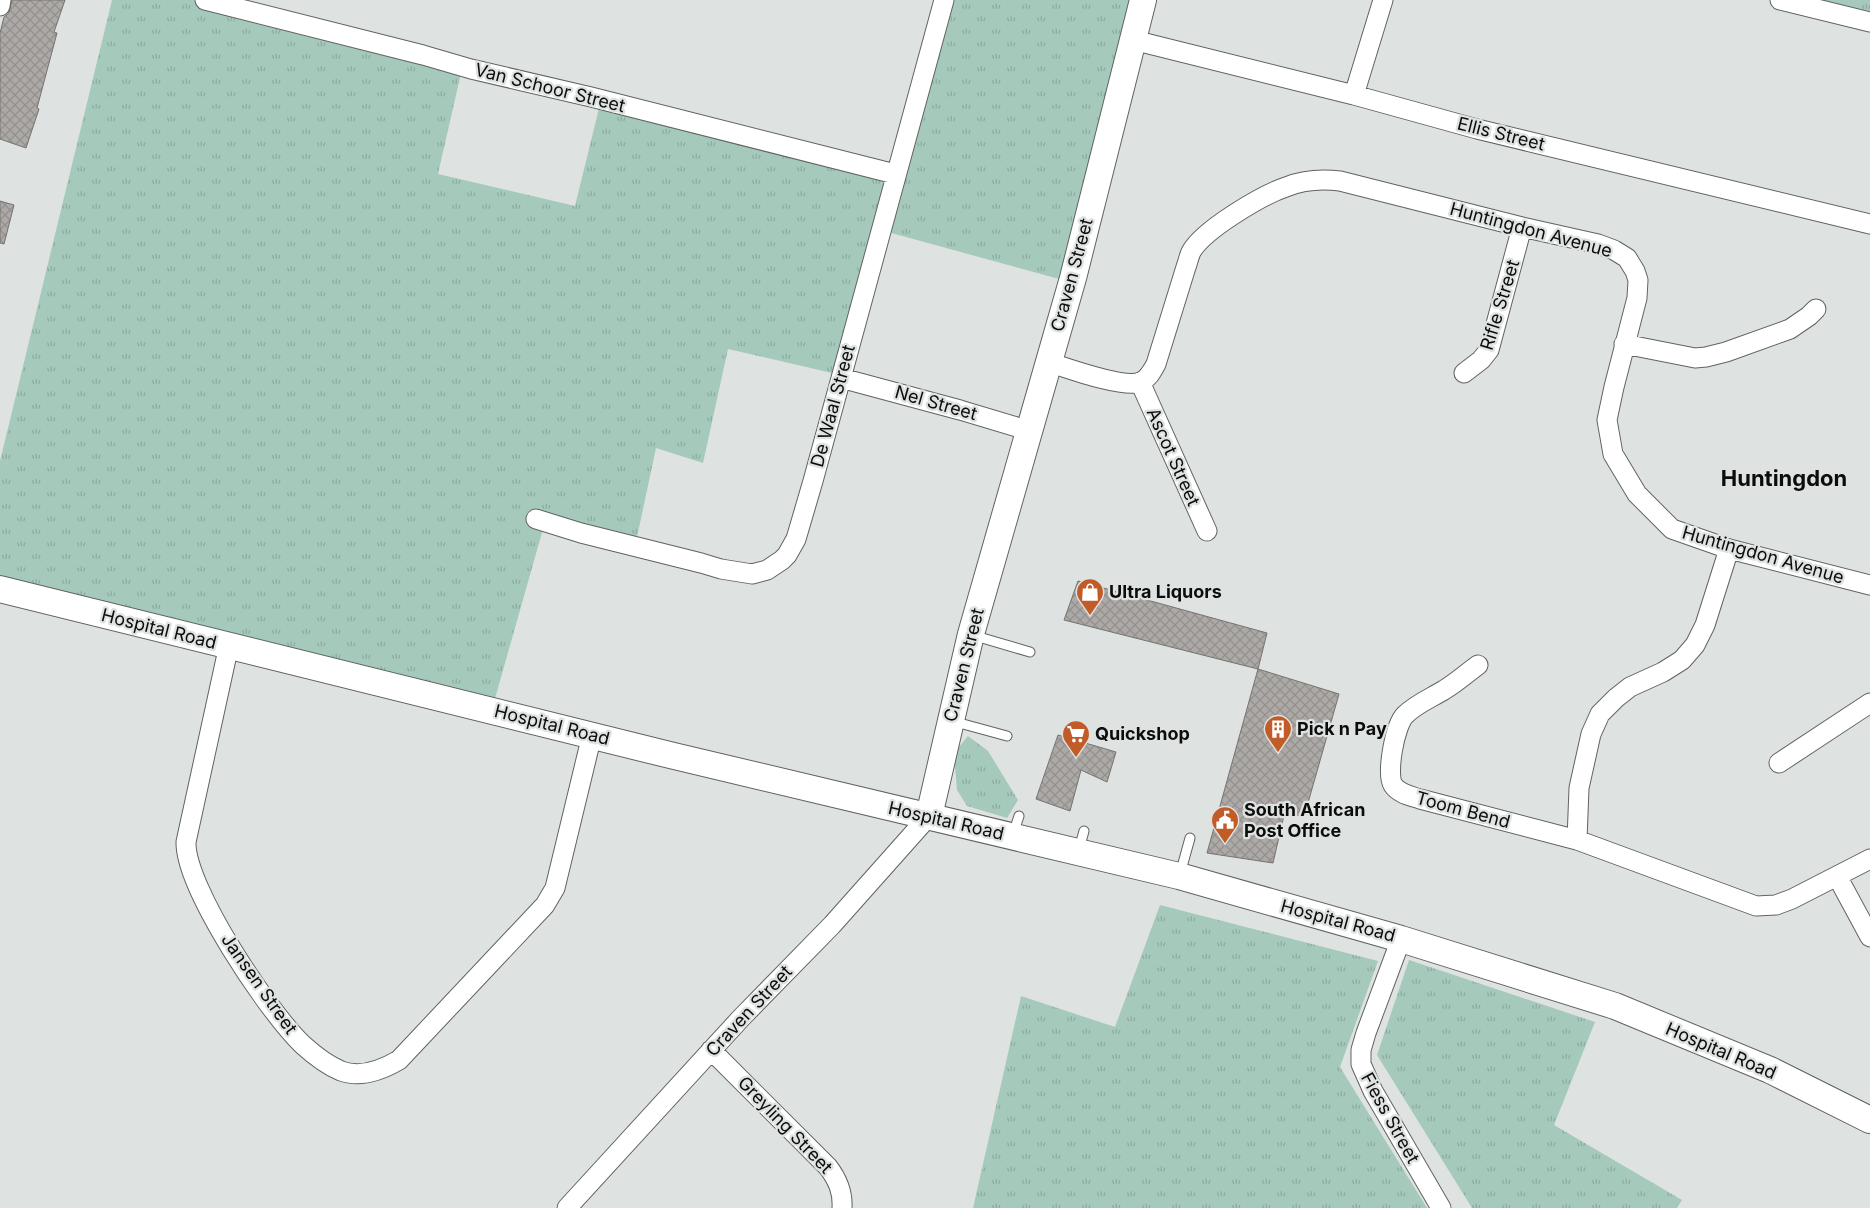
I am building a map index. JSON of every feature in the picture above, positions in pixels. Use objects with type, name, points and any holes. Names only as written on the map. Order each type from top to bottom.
[{"type":"main road","name":"Craven Street","points":[[929,816],[971,634],[1073,278],[1143,0]]},
{"type":"main road","name":"Hospital Road","points":[[0,589],[867,802],[929,816],[1016,826],[1081,841],[1180,876],[1401,939],[1614,1006],[1761,1066],[1870,1120]]},
{"type":"street","points":[[0,6],[1,0]]},
{"type":"street","name":"Van Schoor Street","points":[[205,0],[414,52],[471,69],[591,97],[895,174]]},
{"type":"street","name":"De Waal Street","points":[[536,519],[581,533],[721,569],[752,574],[767,570],[788,555],[796,539],[944,0]]},
{"type":"street","points":[[1354,96],[1383,0]]},
{"type":"street","points":[[1780,0],[1870,22]]},
{"type":"street","name":"Ellis Street","points":[[1133,40],[1477,128],[1870,224]]},
{"type":"street","name":"Huntingdon Avenue","points":[[1140,382],[1147,378],[1156,364],[1191,252],[1204,237],[1222,222],[1286,187],[1309,181],[1340,181],[1522,227],[1598,244],[1614,250],[1627,258],[1638,280],[1637,298],[1624,344],[1607,420],[1612,454],[1636,494],[1672,529],[1729,549],[1870,585]]},
{"type":"street","name":"Rifle Street","points":[[1464,373],[1482,360],[1489,350],[1522,227]]},
{"type":"street","points":[[1624,344],[1695,358],[1706,357],[1726,352],[1790,329],[1816,309]]},
{"type":"street","points":[[1048,362],[1113,381],[1133,384],[1140,382]]},
{"type":"street","name":"Nel Street","points":[[841,378],[1030,431]]},
{"type":"street","name":"Ascot Street","points":[[1140,382],[1207,531]]},
{"type":"street","points":[[1729,549],[1705,625],[1695,645],[1682,660],[1663,672],[1630,687],[1600,714],[1591,734],[1579,788],[1577,840],[1756,906],[1776,905],[1792,899],[1870,859]]},
{"type":"street","name":"Jansen Street","points":[[229,645],[186,842],[186,850],[194,878],[205,902],[268,1002],[304,1045],[330,1066],[342,1071],[354,1073],[372,1072],[399,1060],[545,905],[555,888],[592,735]]},
{"type":"street","name":"Toom Bend","points":[[1478,665],[1446,689],[1403,716],[1398,727],[1390,769],[1390,778],[1394,786],[1399,791],[1420,799],[1577,840]]},
{"type":"street","points":[[1780,763],[1870,703]]},
{"type":"street","name":"Craven Street","points":[[567,1208],[711,1050],[832,924],[929,816]]},
{"type":"street","points":[[1837,876],[1870,937]]},
{"type":"street","name":"Fiess Street","points":[[1401,939],[1366,1032],[1361,1050],[1361,1064],[1372,1091],[1441,1208]]},
{"type":"street","name":"Greyling Street","points":[[711,1050],[828,1167],[836,1177],[840,1187],[843,1199],[842,1208]]},
{"type":"lane","points":[[971,634],[1030,652]]},
{"type":"lane","points":[[950,720],[1007,736]]},
{"type":"lane","points":[[1180,876],[1190,838]]},
{"type":"green space","points":[[112,0],[228,0],[464,60],[438,174],[575,206],[602,96],[900,172],[947,0],[1150,0],[1074,283],[884,231],[845,376],[728,349],[703,463],[656,448],[636,542],[545,522],[492,709],[0,589],[0,461]]},
{"type":"green space","points":[[1804,0],[1870,0],[1870,16]]},
{"type":"green space","points":[[968,736],[988,751],[1018,800],[1007,818],[967,806],[957,790],[954,753]]},
{"type":"green space","points":[[1160,905],[1378,961],[1340,1067],[1427,1208],[973,1208],[1021,996],[1115,1027]]},
{"type":"green space","points":[[1409,960],[1595,1022],[1554,1125],[1682,1200],[1677,1208],[1472,1208],[1377,1055]]},
{"type":"building","points":[[12,0],[65,0],[54,32],[57,33],[37,108],[39,109],[26,148],[0,139],[0,33],[4,17],[9,13]]},
{"type":"building","points":[[0,201],[14,205],[4,244],[0,243]]},
{"type":"building","points":[[1078,581],[1267,633],[1258,669],[1064,620]]},
{"type":"building","name":"Pick n Pay","points":[[1258,669],[1339,694],[1304,817],[1285,811],[1273,863],[1207,853]]},
{"type":"building","points":[[1058,735],[1116,752],[1107,782],[1081,770],[1070,811],[1036,799]]},
{"type":"place","name":"Ultra Liquors","points":[[1090,616]]},
{"type":"place","name":"Pick n Pay","points":[[1278,753]]},
{"type":"place","name":"Quickshop","points":[[1076,758]]},
{"type":"place","name":"South African Post Office","points":[[1225,844]]},
{"type":"district","name":"Huntingdon","points":[[1784,478]]}]
